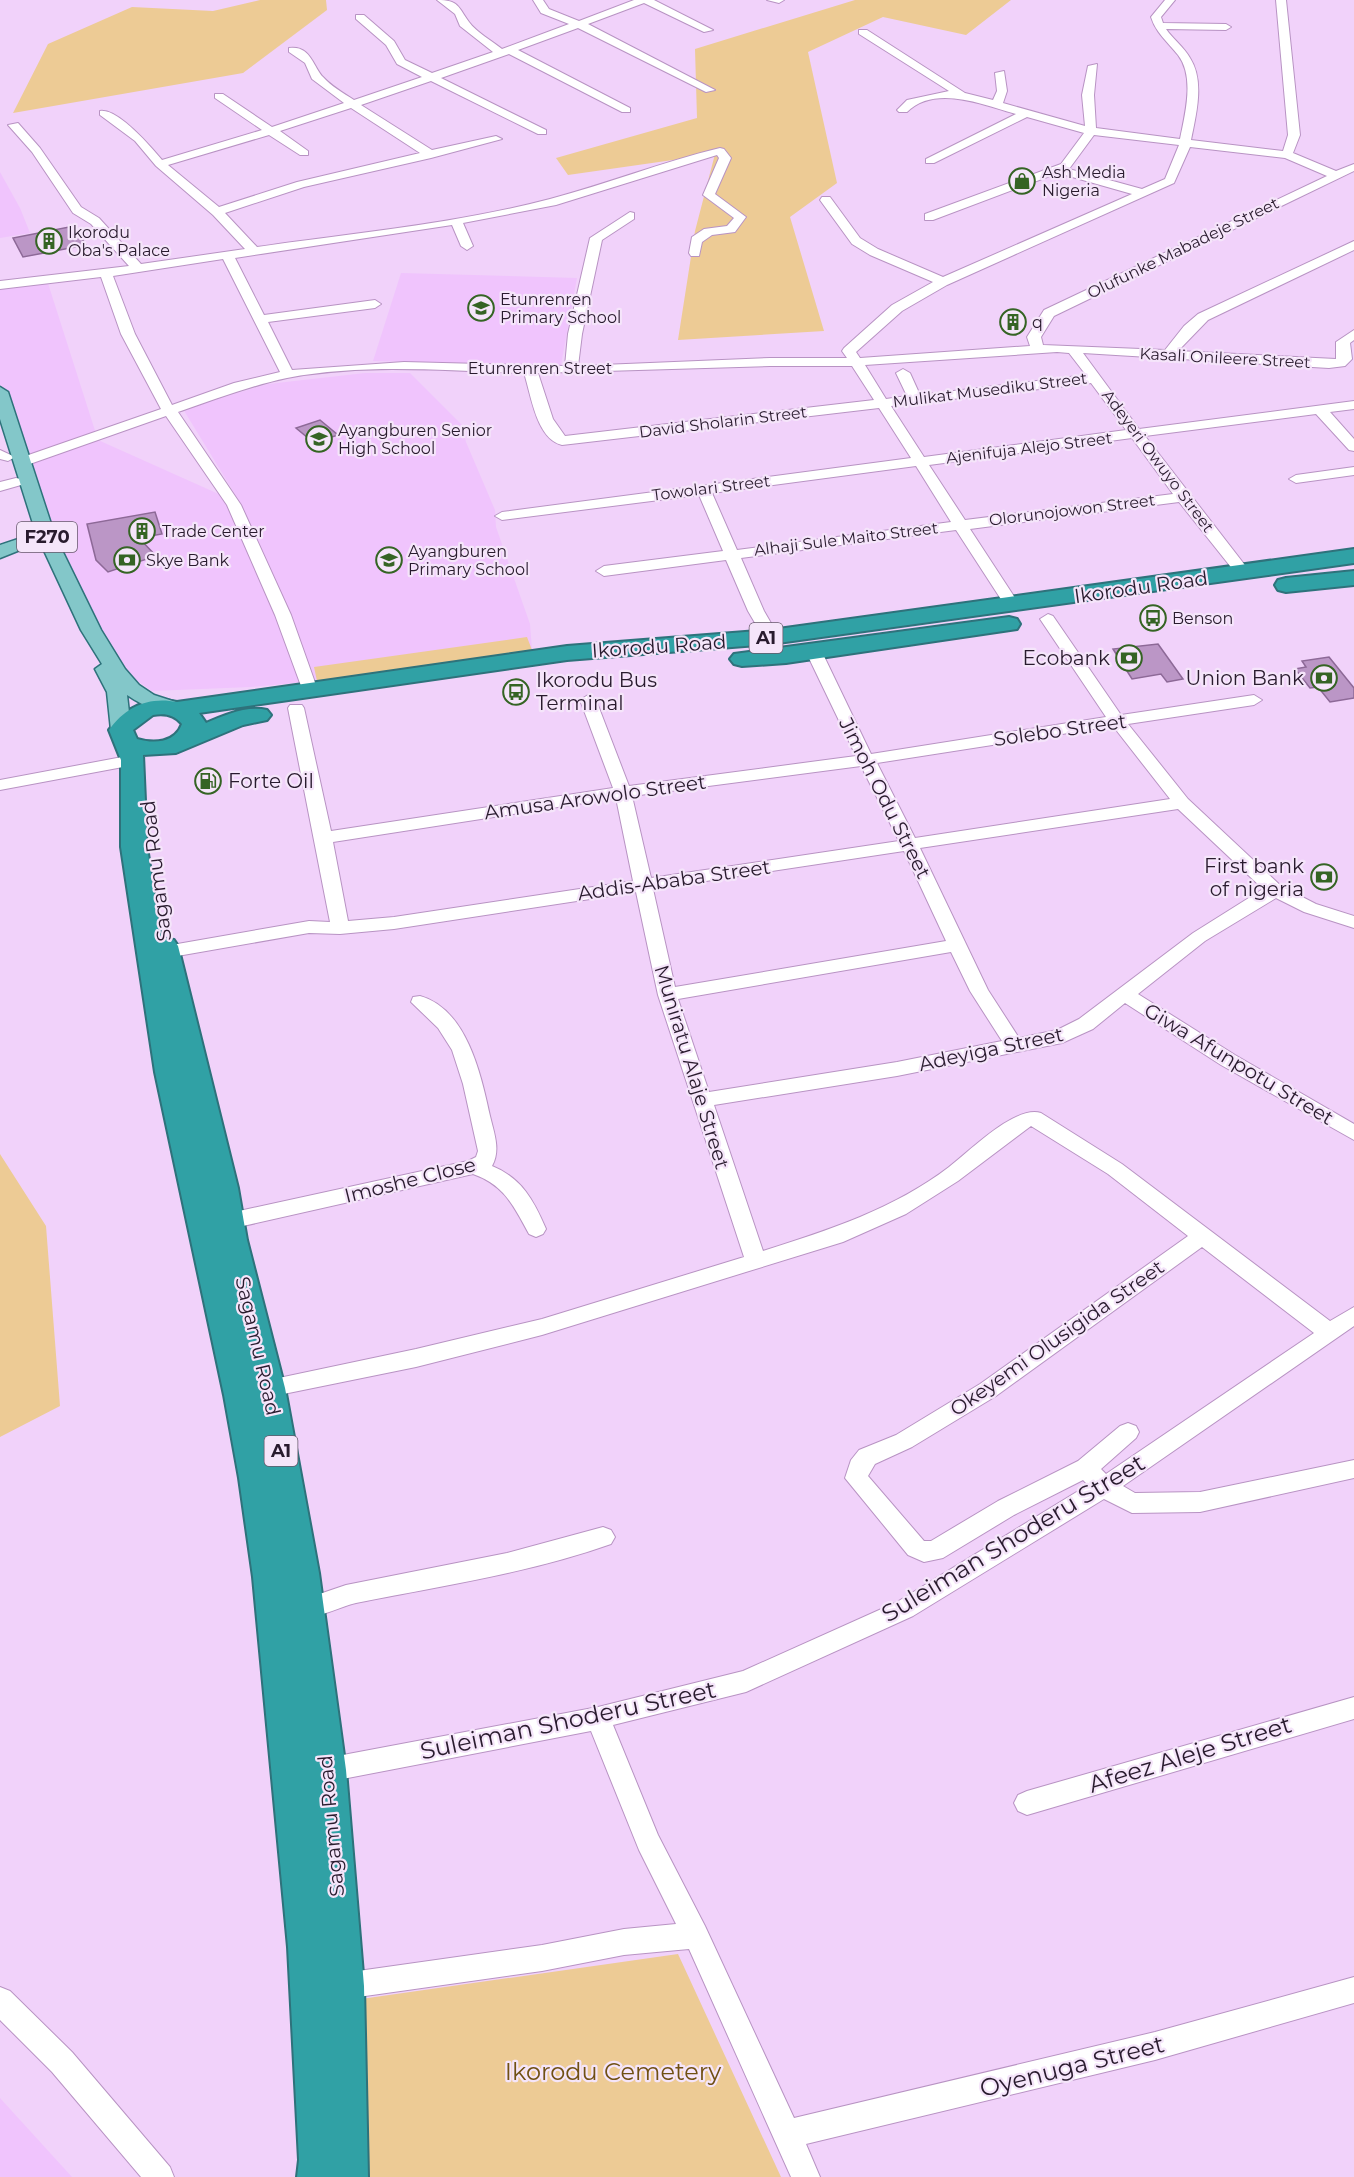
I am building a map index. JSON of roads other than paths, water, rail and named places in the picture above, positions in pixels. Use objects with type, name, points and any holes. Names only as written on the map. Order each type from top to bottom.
[{"type":"highway","name":"Ikorodu Road","points":[[181,742],[237,719],[303,699],[567,653],[771,638],[1354,556]]},
{"type":"highway","name":"Ikorodu Road","points":[[127,745],[124,723],[142,711],[154,708],[178,709],[303,699],[622,661],[681,658],[747,659],[814,652],[1251,590],[1354,578]]},
{"type":"highway","points":[[127,745],[150,750],[181,742],[194,723],[187,713],[178,709]]},
{"type":"highway","name":"Sagamu Road","points":[[181,742],[164,754],[148,781],[145,805],[188,1098],[230,1221],[255,1391],[256,1478],[281,1658],[308,1947],[320,2160],[318,2177]]},
{"type":"highway","name":"Sagamu Road","points":[[127,745],[134,847],[188,1098],[307,1608],[327,1770],[344,1986],[347,2177]]},
{"type":"main road","name":"F270","points":[[0,392],[10,458],[8,484],[82,632],[113,674],[147,699],[178,709]]},
{"type":"main road","name":"F270","points":[[0,430],[10,458],[46,536],[113,674],[127,745]]},
{"type":"main road","points":[[0,552],[34,538]]},
{"type":"street","points":[[442,0],[460,13],[464,24],[506,51],[626,110]]},
{"type":"street","points":[[538,0],[545,11],[576,26],[585,27],[710,90]]},
{"type":"street","points":[[160,164],[272,132],[506,51],[644,0],[708,30]]},
{"type":"street","points":[[772,0],[779,0]]},
{"type":"street","points":[[1011,604],[884,402],[854,362],[849,351],[897,308],[943,282],[1170,181],[1176,173],[1185,142],[1193,79],[1190,67],[1158,26],[1156,18],[1170,0]]},
{"type":"street","points":[[1281,0],[1294,135],[1287,155]]},
{"type":"street","points":[[360,17],[390,44],[401,62],[425,76],[434,76],[542,132]]},
{"type":"street","points":[[1158,26],[1226,27]]},
{"type":"street","points":[[863,32],[961,94],[996,106],[1091,131],[1128,138],[1185,142],[1287,155],[1335,175]]},
{"type":"street","points":[[294,50],[310,62],[316,77],[350,104],[431,155]]},
{"type":"street","points":[[929,217],[1057,169],[1071,161],[1091,131],[1088,95],[1093,66]]},
{"type":"street","points":[[996,106],[1002,91],[1000,73]]},
{"type":"street","points":[[903,110],[911,102],[949,93],[961,94]]},
{"type":"street","points":[[219,96],[304,153]]},
{"type":"street","points":[[104,113],[139,139],[160,164],[217,212],[253,250]]},
{"type":"street","points":[[930,160],[1024,114]]},
{"type":"street","points":[[14,125],[36,150],[77,210],[95,221],[138,268]]},
{"type":"street","points":[[217,212],[301,184],[495,139]]},
{"type":"street","points":[[0,285],[106,273],[456,221],[552,202],[660,167],[720,151],[725,158],[709,195],[740,217],[737,226],[733,229],[710,232],[696,240],[695,253]]},
{"type":"street","name":"Olufunke Mabadeje Street","points":[[1037,349],[1034,337],[1049,313],[1354,167]]},
{"type":"street","points":[[1057,169],[1143,193]]},
{"type":"street","points":[[826,200],[856,241],[874,252],[943,282]]},
{"type":"street","points":[[571,370],[575,334],[596,238],[630,216]]},
{"type":"street","points":[[456,221],[467,246]]},
{"type":"street","points":[[1168,355],[1189,328],[1203,317],[1354,245]]},
{"type":"street","points":[[227,254],[288,374]]},
{"type":"street","points":[[106,273],[128,334],[161,398],[234,505],[275,595],[303,699],[340,928]]},
{"type":"street","points":[[261,320],[375,304]]},
{"type":"street","name":"Kasali Onileere Street","points":[[1073,349],[1329,364],[1340,363],[1345,359],[1343,342],[1354,334]]},
{"type":"street","name":"Etunrenren Street","points":[[10,458],[120,430],[169,409],[288,374],[404,366],[571,370],[770,362],[854,362],[1037,349],[1073,349]]},
{"type":"street","name":"Adeyeri Owuyo Street","points":[[1073,349],[1183,497],[1243,573]]},
{"type":"street","name":"David Sholarin Street","points":[[531,370],[549,428],[555,437],[562,441],[884,402]]},
{"type":"street","points":[[903,373],[915,399]]},
{"type":"street","name":"Mulikat Musediku Street","points":[[884,402],[1096,378]]},
{"type":"street","name":"Ajenifuja Alejo Street","points":[[921,462],[1354,405]]},
{"type":"street","points":[[1320,410],[1354,447]]},
{"type":"street","name":"Towolari Street","points":[[502,516],[702,488],[921,462]]},
{"type":"street","points":[[1296,479],[1354,471]]},
{"type":"street","points":[[702,488],[756,611],[771,638]]},
{"type":"street","name":"Olorunojowon Street","points":[[961,524],[1183,497]]},
{"type":"street","name":"Alhaji Sule Maito Street","points":[[604,572],[961,524]]},
{"type":"street","points":[[1048,619],[1118,722],[1182,803],[1275,890],[1310,908],[1354,921]]},
{"type":"street","name":"Jimoh Odu Street","points":[[814,652],[837,705],[910,846],[979,991],[1015,1046]]},
{"type":"street","name":"Muniratu Alaje Street","points":[[588,699],[623,792],[666,995],[755,1259]]},
{"type":"street","name":"Solebo Street","points":[[867,760],[950,745],[1118,722],[1254,700]]},
{"type":"street","points":[[0,785],[127,745]]},
{"type":"street","name":"Amusa Arowolo Street","points":[[324,838],[623,792],[867,760]]},
{"type":"street","name":"Addis-Ababa Street","points":[[166,952],[309,927],[340,928],[394,923],[1182,803]]},
{"type":"street","name":"Adeyiga Street","points":[[702,1100],[897,1069],[1062,1036],[1086,1024],[1199,937],[1275,890]]},
{"type":"street","points":[[666,995],[956,945]]},
{"type":"street","name":"Giwa Afunpotu Street","points":[[1124,994],[1238,1066],[1354,1133]]},
{"type":"street","name":"Imoshe Close","points":[[230,1221],[388,1189],[473,1167],[485,1161],[488,1151],[474,1084],[446,1024],[420,1002]]},
{"type":"street","points":[[255,1391],[416,1358],[508,1336],[836,1236],[899,1209],[951,1176],[1022,1121],[1034,1118],[1115,1169],[1328,1332]]},
{"type":"street","points":[[473,1167],[496,1173],[509,1184],[528,1210],[536,1229]]},
{"type":"street","name":"Okeyemi Olusigida Street","points":[[1086,1468],[1006,1508],[935,1551],[924,1552],[916,1548],[856,1478],[859,1467],[867,1457],[904,1441],[988,1390],[1202,1236]]},
{"type":"street","name":"Suleiman Shoderu Street","points":[[327,1770],[598,1718],[746,1681],[904,1609],[1104,1487],[1294,1359],[1354,1315]]},
{"type":"street","points":[[1128,1432],[1086,1468],[1104,1487],[1132,1503],[1200,1502],[1354,1469]]},
{"type":"street","points":[[307,1608],[369,1589],[437,1579],[603,1537]]},
{"type":"street","name":"Afeez Aleje Street","points":[[1027,1803],[1354,1708]]},
{"type":"street","points":[[598,1718],[648,1841],[696,1935],[806,2177]]},
{"type":"street","points":[[344,1986],[542,1958],[624,1942],[696,1935]]},
{"type":"street","name":"Oyenuga Street","points":[[787,2134],[1155,2046],[1354,1990]]},
{"type":"street","points":[[0,2001],[62,2062],[160,2177]]},
{"type":"place","name":"Ash Media Nigeria","points":[[1022,181]]},
{"type":"place","name":"Ikorodu Oba's Palace","points":[[49,241]]},
{"type":"place","name":"Etunrenren Primary School","points":[[481,308]]},
{"type":"place","name":"q","points":[[1013,322]]},
{"type":"place","name":"Ayangburen Senior High School","points":[[319,439]]},
{"type":"place","name":"Trade Center","points":[[142,531]]},
{"type":"place","name":"Skye Bank","points":[[127,560]]},
{"type":"place","name":"Ayangburen Primary School","points":[[389,560]]},
{"type":"place","name":"Benson","points":[[1153,618]]},
{"type":"place","name":"Ecobank","points":[[1129,658]]},
{"type":"place","name":"Union Bank","points":[[1324,678]]},
{"type":"place","name":"Ikorodu Bus Terminal","points":[[516,692]]},
{"type":"place","name":"Forte Oil","points":[[208,781]]},
{"type":"place","name":"First bank of nigeria","points":[[1324,877]]},
{"type":"park label","name":"Ikorodu Cemetery","points":[[613,2071]]}]
